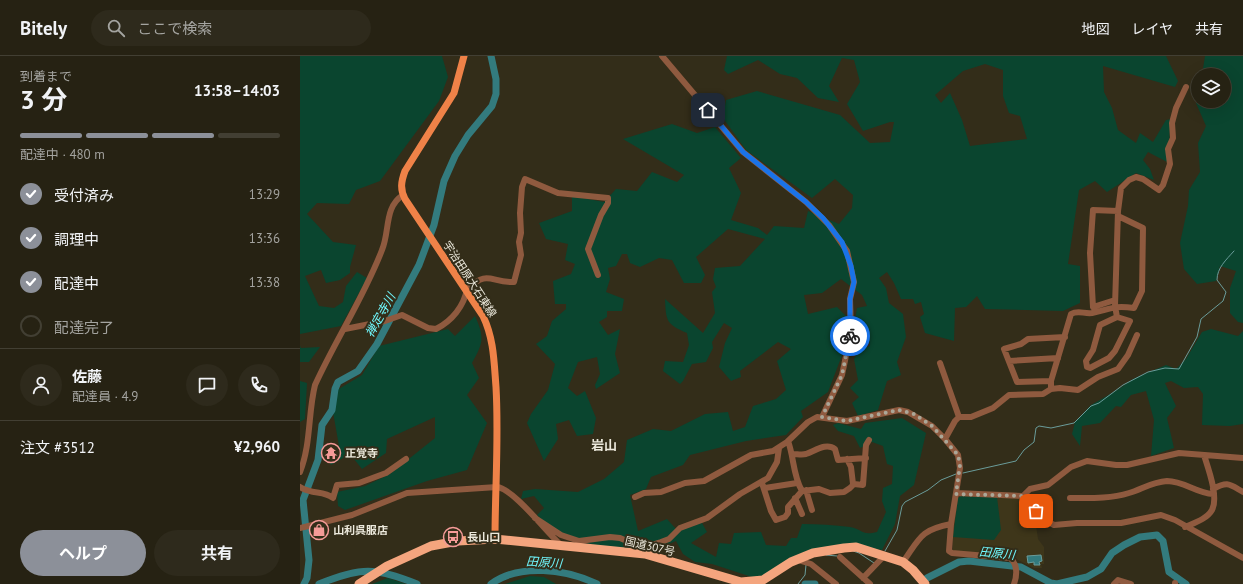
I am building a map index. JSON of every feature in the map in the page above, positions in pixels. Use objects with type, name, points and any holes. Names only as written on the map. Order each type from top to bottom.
[{"type":"highway","name":"国道307号","points":[[359,584],[387,566],[413,553],[440,544],[466,540],[496,539],[645,554],[741,582],[764,582],[804,561],[813,553],[844,548],[856,548],[885,555],[903,562],[925,584]]},
{"type":"main road","points":[[403,195],[401,180],[405,171],[454,93],[464,56]]},
{"type":"main road","name":"宇治田原大石東線","points":[[403,195],[426,232],[483,316],[490,330],[493,344],[497,408],[496,539]]},
{"type":"street","points":[[662,56],[743,152],[806,202],[829,225],[847,251],[854,282],[850,299],[851,332],[842,375],[822,417]]},
{"type":"street","points":[[1117,317],[1115,303],[1118,214],[1121,188],[1129,180],[1136,177],[1144,179],[1158,190],[1163,185],[1170,164],[1168,148],[1172,138],[1172,123],[1176,108],[1186,87]]},
{"type":"street","points":[[345,329],[385,321],[402,315],[428,328],[436,329],[455,315],[466,297],[466,289],[482,278],[504,283],[514,282],[521,255],[519,242],[520,213],[522,187],[525,179],[558,193],[608,198],[608,203],[601,215],[588,249],[598,275]]},
{"type":"street","points":[[300,472],[304,459],[315,385],[373,274],[385,242],[393,203],[403,195]]},
{"type":"street","points":[[1093,210],[1118,214],[1143,228],[1142,291],[1134,308],[1115,303],[1093,307],[1090,252],[1093,210]]},
{"type":"street","points":[[1051,389],[1051,381],[1071,314],[1076,311],[1091,313],[1115,303]]},
{"type":"street","points":[[1117,317],[1130,321],[1115,351],[1109,358],[1090,368],[1087,367],[1086,361],[1093,350],[1100,325],[1117,317]]},
{"type":"street","points":[[945,439],[955,421],[959,417],[971,417],[992,408],[1009,395],[1043,394],[1051,389],[1060,388],[1078,390],[1098,377],[1118,369],[1128,355],[1137,335]]},
{"type":"street","points":[[1051,381],[1017,382],[1004,349],[1020,344],[1028,338],[1065,337]]},
{"type":"street","points":[[1008,362],[1058,358]]},
{"type":"street","points":[[940,363],[959,417]]},
{"type":"street","points":[[635,497],[644,493],[661,492],[685,483],[704,481],[751,455],[767,453],[779,448],[808,422],[822,417],[847,421],[899,410],[908,412],[932,426],[958,455],[960,462],[948,550],[950,553],[1009,558],[1015,565],[1016,575],[1014,584]]},
{"type":"street","points":[[853,484],[863,485],[866,445],[869,440]]},
{"type":"street","points":[[788,441],[793,454],[797,483],[804,490],[812,510]]},
{"type":"street","points":[[793,454],[806,454],[814,449],[831,447],[835,449],[836,459],[866,458]]},
{"type":"street","points":[[779,448],[773,470],[764,485],[771,511],[776,520],[788,515],[788,507],[804,490],[819,489],[830,493],[847,491],[853,484],[851,467],[847,459]]},
{"type":"street","points":[[1023,496],[1030,489],[1048,485],[1071,467],[1087,460],[1116,465],[1127,465],[1179,453],[1243,458]]},
{"type":"street","points":[[1185,527],[1202,519],[1212,510],[1213,491],[1204,455]]},
{"type":"street","points":[[300,487],[313,493],[322,493],[333,498],[337,485],[359,483],[386,473],[406,459]]},
{"type":"street","points":[[1070,498],[1122,495],[1153,483],[1165,481],[1175,481],[1200,492],[1213,491],[1223,483],[1229,483],[1243,492]]},
{"type":"street","points":[[535,518],[560,535],[574,540],[587,541],[610,537],[620,538],[636,545],[648,546],[665,541],[680,528],[708,518],[740,494],[764,485],[797,483]]},
{"type":"street","points":[[301,528],[352,515],[407,493],[497,487],[502,488],[535,518],[561,545]]},
{"type":"street","points":[[956,494],[1023,496],[1029,500],[1041,518],[1054,525],[1077,523],[1121,523],[1155,515],[1167,517],[1243,558]]},
{"type":"street","points":[[795,498],[802,514]]},
{"type":"street","points":[[903,562],[924,532],[931,528],[951,524]]},
{"type":"street","points":[[864,578],[885,555]]},
{"type":"street","points":[[840,557],[870,584]]},
{"type":"street","points":[[804,561],[836,584]]},
{"type":"street","points":[[1114,584],[1118,580],[1131,584]]},
{"type":"shaded area","points":[[961,496],[1025,498],[1034,512],[1038,539],[1044,547],[1044,564],[1041,564],[1042,568],[1034,568],[1018,560],[1014,556],[999,555],[996,553],[953,551],[953,524],[958,498]]},
{"type":"green space","points":[[300,56],[442,56],[448,77],[439,101],[380,181],[356,190],[349,204],[317,203],[307,214],[333,242],[356,245],[350,267],[350,273],[340,280],[326,283],[321,270],[305,276],[319,306],[334,308],[343,302],[346,286],[357,272],[367,278],[341,326],[300,334]]},
{"type":"green space","points":[[727,56],[1166,56],[1178,81],[1175,87],[1103,66],[1104,92],[1112,108],[1118,130],[1136,143],[1140,133],[1153,142],[1166,120],[1171,119],[1167,162],[1148,152],[1143,160],[1150,169],[1154,180],[1136,173],[1107,192],[1095,181],[1079,190],[1068,264],[1080,266],[1080,303],[1063,311],[985,309],[977,296],[966,307],[955,308],[954,341],[925,333],[920,317],[924,314],[921,302],[915,304],[913,299],[901,299],[887,272],[879,278],[886,288],[889,303],[903,314],[906,337],[897,362],[901,375],[887,381],[878,410],[858,416],[852,403],[859,397],[850,388],[858,380],[854,359],[859,350],[870,346],[869,340],[854,325],[857,308],[867,306],[862,295],[841,279],[822,293],[804,295],[808,314],[837,307],[847,317],[844,350],[828,392],[801,411],[803,417],[786,435],[746,441],[690,455],[683,465],[651,477],[646,489],[630,495],[638,531],[667,519],[676,529],[702,523],[707,532],[691,543],[716,557],[719,543],[731,544],[734,533],[761,532],[766,545],[786,546],[791,538],[797,538],[802,524],[844,526],[854,528],[865,533],[877,532],[886,512],[882,501],[883,488],[892,484],[893,466],[887,464],[883,446],[872,442],[860,448],[854,436],[838,431],[833,425],[838,423],[861,429],[865,423],[902,418],[926,433],[914,485],[900,496],[895,524],[882,550],[848,544],[763,576],[752,577],[712,564],[695,562],[683,554],[676,541],[647,553],[590,544],[561,537],[537,515],[544,508],[534,496],[521,499],[523,491],[535,489],[578,492],[604,479],[624,462],[627,440],[653,429],[671,431],[705,414],[728,412],[733,431],[745,427],[753,406],[776,399],[786,390],[777,361],[791,349],[778,342],[740,371],[741,377],[731,381],[719,367],[725,343],[732,328],[724,323],[712,342],[713,348],[706,362],[692,364],[680,384],[663,371],[665,361],[683,362],[689,345],[687,333],[675,327],[668,321],[665,299],[703,333],[715,313],[712,292],[716,287],[713,279],[715,268],[740,266],[765,239],[728,229],[696,257],[705,275],[701,283],[684,283],[672,260],[659,258],[640,267],[630,263],[627,254],[622,254],[616,266],[608,268],[610,279],[606,292],[624,299],[622,311],[607,311],[607,317],[599,322],[608,335],[620,329],[615,354],[620,373],[596,389],[595,385],[600,374],[597,357],[578,362],[568,388],[577,396],[585,391],[596,418],[593,434],[577,436],[569,420],[556,424],[558,439],[544,461],[527,423],[531,414],[548,390],[555,364],[536,344],[547,336],[552,321],[566,309],[566,304],[555,304],[553,281],[571,274],[575,264],[565,260],[568,244],[546,239],[539,223],[572,211],[572,196],[604,202],[616,189],[637,191],[652,172],[677,182],[684,175],[623,139],[672,124],[697,133],[715,127],[741,158],[729,168],[741,193],[731,220],[758,228],[767,235],[774,226],[804,228],[808,211],[839,224],[852,208],[853,195],[835,179],[812,198],[746,150],[723,118],[726,100],[757,91],[840,115],[870,143],[890,142],[894,122],[863,131],[847,104],[860,82],[854,60],[842,58],[829,86],[839,102],[818,98],[797,78],[780,74],[758,60],[728,74],[724,70]],"holes":[[[985,64],[1003,70],[1003,96],[1009,113],[1020,116],[1027,139],[970,146],[962,120],[950,93],[941,103],[935,95],[963,71]]]},
{"type":"green space","points":[[1205,56],[1243,56],[1243,323],[1238,322],[1230,313],[1230,288],[1236,271],[1220,266],[1216,281],[1197,284],[1184,269],[1180,243],[1188,206],[1189,190],[1200,172],[1198,143],[1206,126],[1198,108],[1231,108],[1231,68],[1203,68]]},
{"type":"green space","points":[[475,316],[480,330],[481,340],[479,350],[472,363],[479,378],[467,395],[487,423],[467,470],[427,481],[345,510],[338,506],[337,492],[365,486],[390,474],[435,438],[435,417],[387,439],[386,453],[362,469],[350,454],[331,465],[327,458],[330,449],[339,446],[333,412],[337,390],[362,375],[379,346],[448,329],[455,336]]},
{"type":"green space","points":[[1211,329],[1238,336],[1243,331],[1243,424],[1230,426],[1202,425],[1203,394],[1198,387],[1184,388],[1171,381],[1165,383],[1176,406],[1167,418],[1174,448],[1151,456],[1154,420],[1146,391],[1131,395],[1121,407],[1116,406],[1100,423],[1082,426],[1080,446],[1072,434],[1075,422],[1091,405],[1133,379],[1166,365],[1176,369],[1186,359],[1202,332]]},
{"type":"green space","points":[[300,346],[301,348],[320,347],[309,362],[300,362]]},
{"type":"green space","points":[[300,381],[307,383],[305,419],[300,422]]},
{"type":"green space","points":[[961,496],[997,497],[1001,530],[994,540],[953,537],[958,498]]},
{"type":"green space","points":[[530,576],[544,577],[556,584],[505,584]]},
{"type":"green space","points":[[388,578],[406,584],[372,584]]},
{"type":"water","points":[[1041,555],[1042,561],[1039,562],[1040,565],[1034,565],[1034,562],[1028,563],[1027,556]]},
{"type":"waterway","name":"禅定寺川","points":[[304,584],[307,578],[309,560],[303,500],[318,460],[322,425],[332,410],[335,389],[338,382],[358,371],[377,344],[419,265],[434,225],[444,181],[455,156],[468,135],[492,106],[496,94],[496,79],[491,56]]},
{"type":"waterway","points":[[963,473],[1016,461],[1024,450],[1034,442],[1036,428],[1039,426],[1051,428],[1074,423],[1091,406],[1099,403],[1123,385],[1148,372],[1165,368],[1179,369],[1197,337],[1201,319],[1223,301],[1226,292],[1217,280],[1217,276],[1222,264],[1234,251]]},
{"type":"waterway","points":[[885,551],[897,530],[902,506],[905,502],[928,490],[941,480],[956,474]]},
{"type":"waterway","name":"田原川","points":[[927,578],[959,562],[969,561],[1021,567],[1051,583],[1057,584],[1087,577],[1101,569],[1112,553],[1124,545],[1140,537],[1157,535],[1163,541],[1169,572],[1186,584]]},
{"type":"waterway","points":[[853,551],[859,553],[874,563]]},
{"type":"waterway","points":[[826,555],[837,556]]},
{"type":"waterway","points":[[798,584],[805,575],[806,565]]},
{"type":"waterway","name":"田原川","points":[[491,584],[503,577],[515,573],[543,570],[571,575],[597,584]]},
{"type":"waterway","name":"田原川","points":[[319,584],[346,574],[368,571],[390,574],[417,584]]},
{"type":"waterway","name":"田原川","points":[[805,584],[815,584]]},
{"type":"way so far","points":[[850,336],[842,375],[822,417],[847,421],[899,410],[914,414],[932,426],[958,455],[960,459],[960,468],[956,494],[1023,496],[1029,500],[1036,511]]},
{"type":"place","name":"正覚寺","points":[[331,453]]},
{"type":"place","name":"山利呉服店","points":[[319,530]]},
{"type":"place","name":"長山口","points":[[453,537]]},
{"type":"district","name":"岩山","points":[[604,445]]},
{"type":"route","points":[[708,110],[743,152],[806,202],[823,218],[842,242],[847,251],[853,271],[854,282],[850,299],[850,336]]}]
